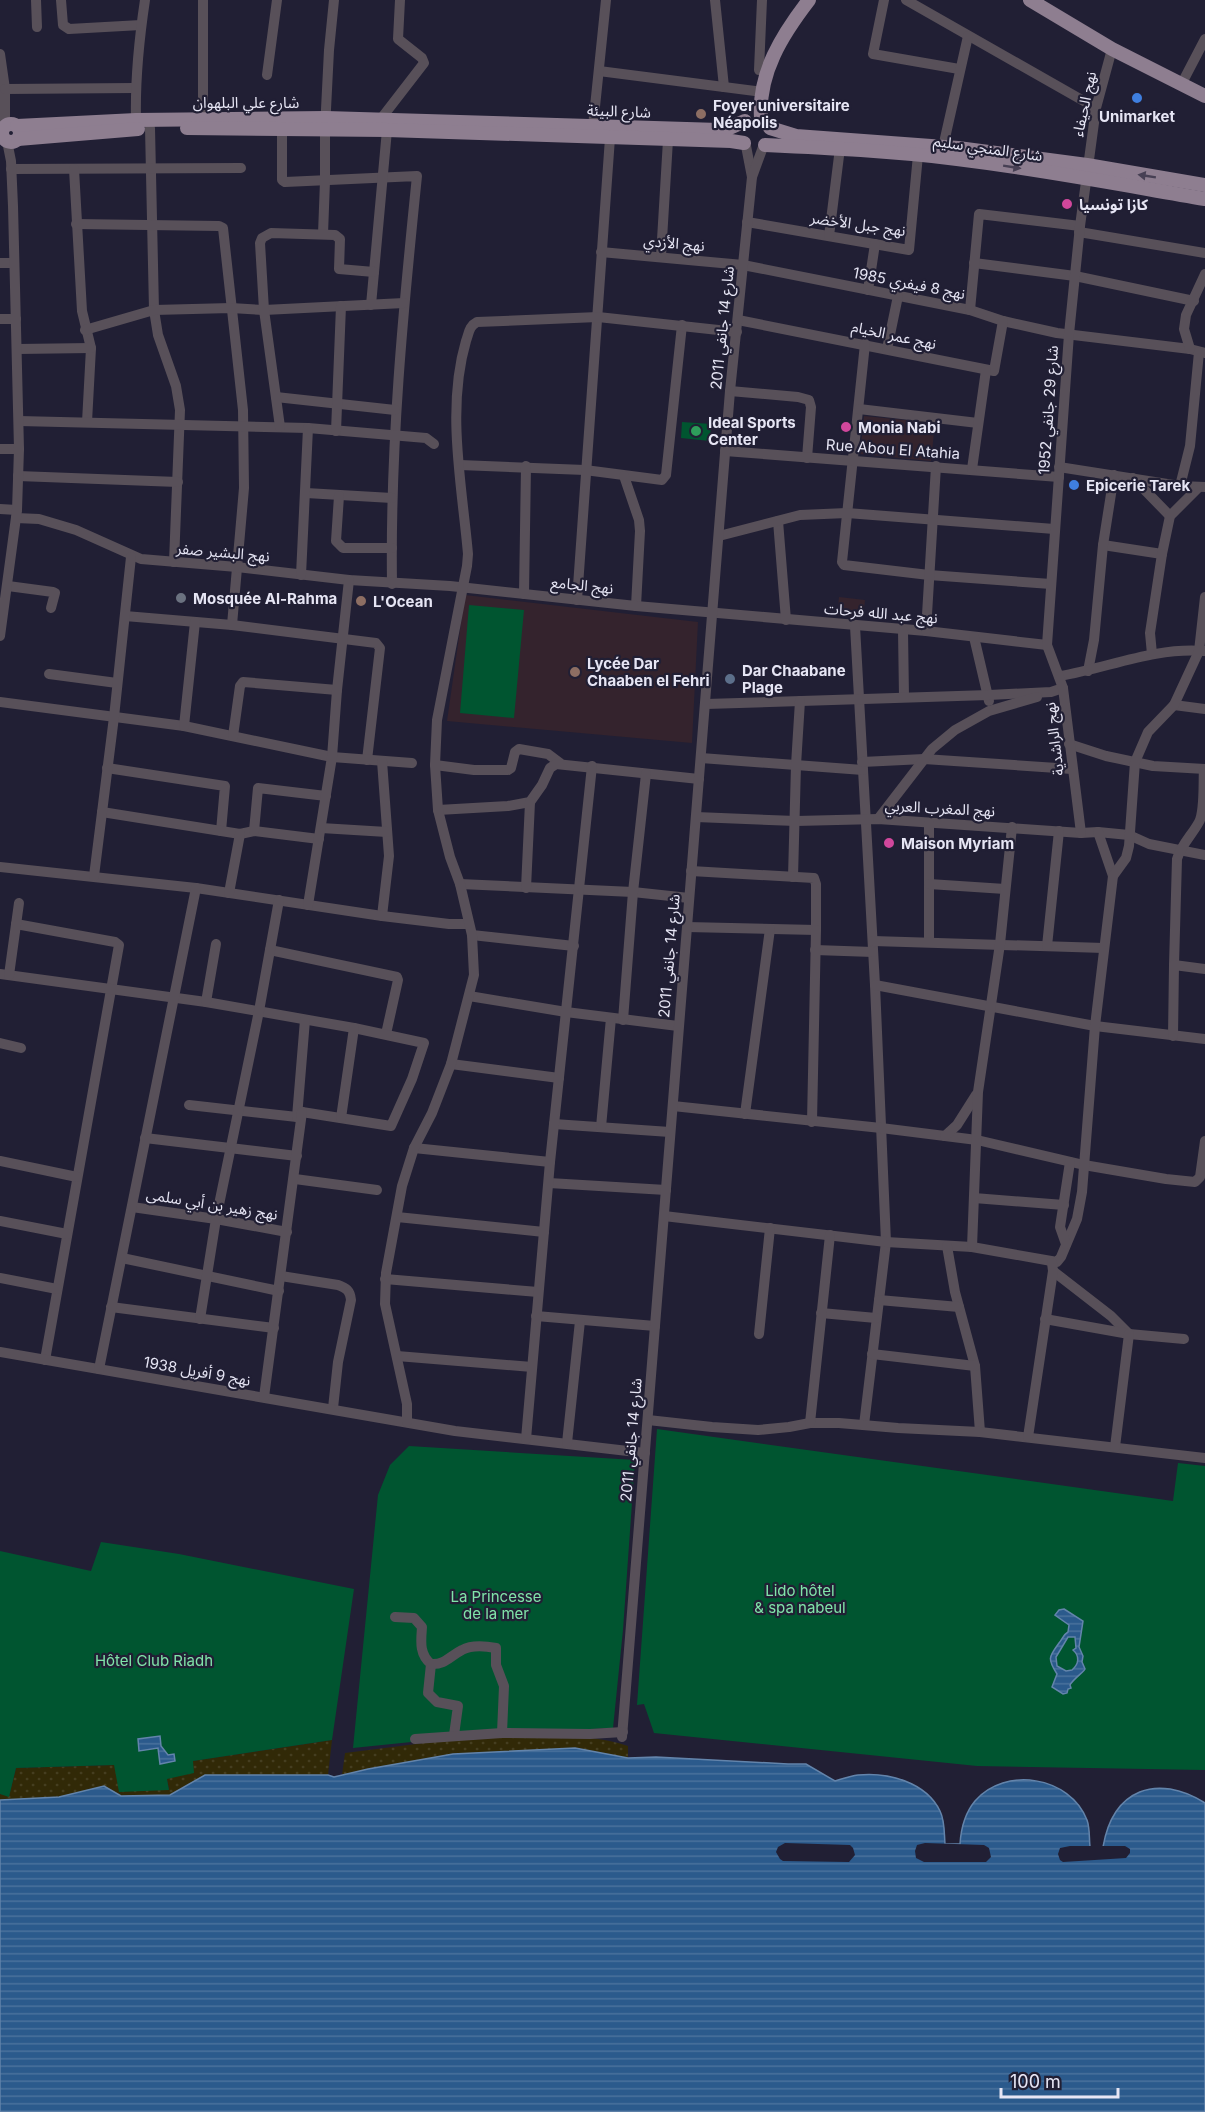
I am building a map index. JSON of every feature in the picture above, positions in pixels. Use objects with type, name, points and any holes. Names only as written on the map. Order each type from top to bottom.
[{"type":"main road","points":[[800,0],[776,36],[759,70],[755,91],[757,121],[771,134],[764,146],[754,148],[745,144],[740,134],[757,121],[760,96],[767,70],[788,29],[809,0]]},
{"type":"main road","points":[[1032,0],[1112,49],[1205,96]]},
{"type":"main road","name":"شارع علي البلهوان","points":[[8,133],[136,120],[203,119],[489,129]]},
{"type":"main road","name":"شارع البيئة","points":[[489,129],[593,126],[719,130],[757,121]]},
{"type":"main road","name":"شارع المنجي سليم","points":[[757,121],[796,136],[944,147],[1086,172],[1205,200]]},
{"type":"main road","name":"شارع علي البلهوان","points":[[8,133],[150,128],[282,129],[325,124]]},
{"type":"main road","name":"شارع البيئة","points":[[489,129],[610,138],[731,141],[745,144]]},
{"type":"main road","name":"شارع المنجي سليم","points":[[764,146],[840,148],[1205,185]]},
{"type":"street","points":[[36,0],[37,27]]},
{"type":"street","points":[[61,0],[63,25],[69,29],[141,25]]},
{"type":"street","points":[[136,120],[135,88],[144,0]]},
{"type":"street","points":[[203,0],[203,119]]},
{"type":"street","points":[[267,75],[277,0]]},
{"type":"street","points":[[323,234],[326,181],[325,124],[334,0]]},
{"type":"street","points":[[371,305],[384,176],[383,125],[424,63],[423,58],[398,39],[400,0]]},
{"type":"street","points":[[593,126],[606,0]]},
{"type":"street","points":[[715,0],[724,87]]},
{"type":"street","points":[[759,70],[762,0]]},
{"type":"street","points":[[884,0],[873,54],[959,69]]},
{"type":"street","points":[[906,0],[1096,108]]},
{"type":"street","points":[[944,147],[959,69],[968,36]]},
{"type":"street","points":[[1180,85],[1205,39]]},
{"type":"street","name":"نهج الحيفاء","points":[[1086,172],[1096,108],[1112,49]]},
{"type":"street","points":[[0,54],[11,165],[19,421],[16,514],[0,636]]},
{"type":"street","points":[[599,71],[755,91]]},
{"type":"street","points":[[3,81],[135,88]]},
{"type":"street","points":[[150,128],[154,310],[158,335],[176,386],[180,424],[174,562]]},
{"type":"street","points":[[282,129],[282,180],[285,182],[417,176],[395,410],[392,584]]},
{"type":"street","points":[[577,600],[610,138]]},
{"type":"street","points":[[661,256],[668,140]]},
{"type":"street","points":[[745,144],[752,177]]},
{"type":"street","points":[[752,177],[764,146]]},
{"type":"street","points":[[829,236],[840,148]]},
{"type":"street","name":"نهج جبل الأخضر","points":[[747,222],[909,250],[918,155]]},
{"type":"street","points":[[11,165],[74,169],[241,168]]},
{"type":"street","points":[[74,169],[85,330],[91,348],[87,422]]},
{"type":"street","name":"شارع 29 جانفي 1952","points":[[1047,645],[1069,334],[1086,172]]},
{"type":"street","name":"شارع 14 جانفي 2011","points":[[502,1732],[622,1734],[730,391],[752,177]]},
{"type":"street","points":[[0,205],[13,206]]},
{"type":"street","points":[[969,310],[980,214],[1080,229],[1205,253]]},
{"type":"street","points":[[76,224],[219,226],[223,228],[243,410],[244,488],[232,625]]},
{"type":"street","points":[[280,427],[264,310],[260,243],[262,238],[271,233],[335,235],[340,239],[338,267],[340,271],[374,272]]},
{"type":"street","points":[[868,290],[875,244]]},
{"type":"street","name":"نهج الأزدي","points":[[601,252],[743,265]]},
{"type":"street","points":[[0,263],[14,263]]},
{"type":"street","points":[[974,263],[1075,276],[1194,301]]},
{"type":"street","name":"نهج 8 فيفري 1985","points":[[743,265],[969,310],[1004,321],[1069,334],[1198,351]]},
{"type":"street","points":[[1180,486],[1190,446],[1198,351],[1184,329],[1186,315],[1205,274]]},
{"type":"street","points":[[887,349],[898,296]]},
{"type":"street","points":[[85,330],[154,310],[231,308],[264,310],[404,303]]},
{"type":"street","points":[[336,431],[341,306]]},
{"type":"street","points":[[459,924],[460,884],[450,857],[438,810],[435,765],[437,720],[464,587],[468,554],[460,465],[458,400],[461,360],[473,323],[598,317],[737,332]]},
{"type":"street","points":[[0,319],[16,319]]},
{"type":"street","name":"نهج عمر الخيام","points":[[738,320],[986,370]]},
{"type":"street","points":[[972,469],[986,370],[994,371],[1004,321]]},
{"type":"street","points":[[460,465],[585,470],[662,480],[666,475],[682,325]]},
{"type":"street","points":[[865,344],[847,513],[844,565],[929,575],[1051,584]]},
{"type":"street","points":[[18,349],[91,348]]},
{"type":"street","points":[[730,391],[809,400],[811,407],[807,458]]},
{"type":"street","points":[[276,397],[395,410]]},
{"type":"street","points":[[859,409],[978,423]]},
{"type":"street","points":[[19,421],[308,428],[426,438],[434,444]]},
{"type":"street","points":[[301,575],[308,428]]},
{"type":"street","points":[[0,449],[19,450]]},
{"type":"street","name":"Rue Abou El Atahia","points":[[725,451],[852,462],[1114,475],[1202,488]]},
{"type":"street","points":[[524,594],[526,466]]},
{"type":"street","points":[[926,632],[936,466]]},
{"type":"street","points":[[1088,671],[1094,640],[1103,545],[1114,475]]},
{"type":"street","points":[[18,476],[178,482]]},
{"type":"street","points":[[624,476],[639,520],[636,606]]},
{"type":"street","points":[[1133,478],[1170,516]]},
{"type":"street","points":[[1152,654],[1150,633],[1170,516],[1202,488]]},
{"type":"street","points":[[306,492],[393,498]]},
{"type":"street","points":[[339,496],[337,544],[343,548],[392,548]]},
{"type":"street","name":"نهج البشير صفر","points":[[0,509],[76,530],[141,560],[237,567],[392,584],[450,586]]},
{"type":"street","points":[[718,536],[800,515],[847,513],[1054,529]]},
{"type":"street","points":[[778,521],[786,620]]},
{"type":"street","points":[[1103,545],[1162,554]]},
{"type":"street","points":[[94,876],[131,556]]},
{"type":"street","points":[[308,905],[332,757],[349,580]]},
{"type":"street","points":[[8,586],[53,591],[51,608]]},
{"type":"street","name":"نهج الجامع","points":[[450,586],[712,612]]},
{"type":"street","points":[[1113,876],[1126,858],[1130,846],[1135,762],[1148,732],[1174,705],[1202,651],[1205,603]]},
{"type":"street","name":"نهج عبد الله فرحات","points":[[712,612],[1047,645]]},
{"type":"street","points":[[125,616],[232,625],[376,643],[380,648],[367,759]]},
{"type":"street","points":[[184,726],[195,622]]},
{"type":"street","points":[[855,626],[875,985],[886,1242],[864,1425]]},
{"type":"street","points":[[903,631],[904,697]]},
{"type":"street","points":[[974,637],[989,695],[989,711]]},
{"type":"street","name":"نهج الراشدية","points":[[1047,645],[1063,688],[1081,833]]},
{"type":"street","points":[[1060,676],[1152,654],[1202,651]]},
{"type":"street","points":[[49,674],[117,683]]},
{"type":"street","points":[[233,736],[240,686],[243,682],[337,690]]},
{"type":"street","points":[[878,819],[932,749],[955,730],[989,711],[1063,688]]},
{"type":"street","points":[[706,704],[1051,692]]},
{"type":"street","points":[[793,877],[800,701]]},
{"type":"street","points":[[0,702],[184,726],[332,757],[412,763]]},
{"type":"street","points":[[1174,705],[1205,709]]},
{"type":"street","points":[[1069,744],[1153,766],[1205,769],[1202,815],[1188,840],[1180,849],[1177,860],[1173,1036]]},
{"type":"street","points":[[435,765],[474,770],[508,770],[511,768],[515,752],[519,749],[548,754],[560,764]]},
{"type":"street","points":[[701,758],[796,765],[863,766],[924,759],[1072,769]]},
{"type":"street","points":[[382,761],[389,868],[382,916]]},
{"type":"street","points":[[526,888],[530,802],[550,768],[560,764],[592,766],[699,779]]},
{"type":"street","points":[[526,1439],[550,1162],[592,766]]},
{"type":"street","points":[[107,768],[225,786],[221,831]]},
{"type":"street","points":[[623,1020],[633,892],[646,774]]},
{"type":"street","points":[[254,831],[258,788],[326,795]]},
{"type":"street","points":[[438,810],[508,806],[530,802]]},
{"type":"street","points":[[102,812],[240,834],[254,831],[387,832]]},
{"type":"street","name":"نهج المغرب العربي","points":[[696,817],[796,821],[878,819],[1081,833],[1098,832],[1129,835],[1149,844],[1205,855]]},
{"type":"street","points":[[928,823],[928,941]]},
{"type":"street","points":[[972,1247],[978,1092],[1000,944],[1012,827]]},
{"type":"street","points":[[1047,946],[1059,831]]},
{"type":"street","points":[[1028,1437],[1052,1267],[1061,1257],[1077,1219],[1082,1192],[1095,1026],[1113,876],[1098,832]]},
{"type":"street","points":[[229,893],[240,834]]},
{"type":"street","points":[[0,867],[196,888],[382,916],[459,924],[472,935],[574,946]]},
{"type":"street","points":[[691,872],[816,880],[812,1122]]},
{"type":"street","points":[[460,884],[633,892],[689,898]]},
{"type":"street","points":[[929,884],[1005,889]]},
{"type":"street","points":[[99,1369],[196,888]]},
{"type":"street","points":[[200,1318],[216,1219],[259,1011],[279,900]]},
{"type":"street","points":[[19,903],[4,975],[206,1002],[386,1034],[424,1044],[392,1125],[341,1118],[238,1112],[189,1105]]},
{"type":"street","points":[[16,924],[119,945],[45,1360]]},
{"type":"street","points":[[687,927],[816,930]]},
{"type":"street","points":[[744,1114],[770,929]]},
{"type":"street","points":[[404,1421],[407,1404],[386,1304],[385,1279],[402,1186],[414,1148],[432,1113],[451,1065],[474,975],[472,935]]},
{"type":"street","points":[[815,950],[928,941],[1104,948]]},
{"type":"street","points":[[206,1002],[216,944]]},
{"type":"street","points":[[270,950],[397,977],[386,1034]]},
{"type":"street","points":[[1174,965],[1205,969]]},
{"type":"street","points":[[875,985],[1095,1026],[1205,1039]]},
{"type":"street","points":[[468,996],[566,1012],[678,1026]]},
{"type":"street","points":[[601,1127],[611,1018]]},
{"type":"street","points":[[264,1397],[295,1179],[305,1020]]},
{"type":"street","points":[[341,1118],[354,1028]]},
{"type":"street","points":[[0,1043],[21,1048]]},
{"type":"street","points":[[451,1065],[559,1078]]},
{"type":"street","points":[[945,1136],[967,1112],[978,1092]]},
{"type":"street","points":[[673,1106],[977,1140],[1084,1165],[1166,1179],[1201,1181],[1205,1141]]},
{"type":"street","points":[[554,1124],[670,1132]]},
{"type":"street","points":[[145,1138],[297,1156]]},
{"type":"street","points":[[414,1148],[550,1162]]},
{"type":"street","points":[[0,1161],[77,1177]]},
{"type":"street","points":[[1066,1244],[1060,1227],[1070,1162]]},
{"type":"street","points":[[295,1179],[377,1190]]},
{"type":"street","points":[[549,1183],[666,1190]]},
{"type":"street","points":[[974,1198],[1064,1205]]},
{"type":"street","name":"نهج زهير بن أبي سلمى","points":[[132,1207],[287,1232]]},
{"type":"street","points":[[664,1216],[886,1242],[972,1247],[1052,1267],[1129,1334]]},
{"type":"street","points":[[397,1217],[544,1232]]},
{"type":"street","points":[[0,1221],[67,1234]]},
{"type":"street","points":[[759,1334],[770,1228]]},
{"type":"street","points":[[810,1423],[830,1235]]},
{"type":"street","points":[[946,1246],[975,1366],[980,1431]]},
{"type":"street","points":[[122,1258],[279,1291]]},
{"type":"street","points":[[281,1276],[338,1285],[346,1288],[350,1293],[351,1300],[343,1328],[333,1408]]},
{"type":"street","points":[[0,1278],[57,1288]]},
{"type":"street","points":[[385,1279],[538,1292]]},
{"type":"street","points":[[879,1300],[959,1307]]},
{"type":"street","points":[[111,1307],[274,1328]]},
{"type":"street","points":[[820,1313],[876,1318]]},
{"type":"street","points":[[536,1316],[655,1326]]},
{"type":"street","points":[[1045,1319],[1129,1334],[1184,1339]]},
{"type":"street","points":[[567,1443],[580,1321]]},
{"type":"street","points":[[1115,1447],[1129,1334]]},
{"type":"street","name":"نهج 9 أفريل 1938","points":[[0,1352],[333,1408],[454,1431],[645,1453]]},
{"type":"street","points":[[872,1354],[975,1366]]},
{"type":"street","points":[[397,1356],[532,1367]]},
{"type":"street","points":[[648,1420],[712,1428],[758,1430],[810,1423],[839,1423],[980,1431],[1205,1458]]},
{"type":"street","points":[[395,1617],[414,1618],[420,1623],[423,1654],[431,1664],[428,1693],[437,1702],[458,1706],[454,1735]]},
{"type":"street","points":[[415,1738],[502,1732],[504,1686],[496,1665],[496,1648],[467,1648],[446,1661],[431,1664]]},
{"type":"shaded area","points":[[864,416],[935,423],[931,461],[860,454]]},
{"type":"shaded area","name":"Lycée Dar Chaaben el Fehri","points":[[465,595],[698,622],[692,743],[447,721]]},
{"type":"shaded area","points":[[839,597],[865,600],[863,618],[837,616]]},
{"type":"sand","points":[[571,1736],[590,1738],[628,1746],[628,1758],[575,1748],[368,1769],[342,1775],[345,1753],[472,1737]]},
{"type":"sand","points":[[332,1740],[328,1775],[205,1775],[170,1795],[121,1796],[104,1786],[59,1797],[0,1800],[0,1794],[9,1796],[16,1768],[114,1765],[169,1789],[167,1779],[192,1761]]},
{"type":"green space","name":"Ideal Sports Center","points":[[682,422],[711,424],[710,441],[681,438]]},
{"type":"green space","points":[[469,605],[524,610],[514,718],[460,713]]},
{"type":"green space","name":"Lido hôtel & spa nabeul","points":[[657,1429],[1173,1501],[1178,1463],[1205,1466],[1205,1770],[977,1766],[654,1733],[644,1704],[637,1705]]},
{"type":"green space","name":"La Princesse de la mer","points":[[409,1446],[635,1460],[623,1630],[613,1728],[489,1734],[353,1748],[378,1495],[390,1465]]},
{"type":"green space","name":"Hôtel Club Riadh","points":[[101,1542],[179,1554],[354,1589],[332,1740],[193,1761],[194,1773],[167,1779],[169,1790],[119,1792],[114,1765],[16,1768],[9,1797],[0,1794],[0,1551],[91,1571]]},
{"type":"water","points":[[1064,1609],[1083,1621],[1079,1647],[1085,1669],[1070,1685],[1071,1688],[1067,1693],[1063,1694],[1052,1687],[1057,1674],[1050,1658],[1068,1632],[1069,1625],[1055,1615],[1059,1610]],"holes":[[[1068,1637],[1075,1637],[1076,1648],[1073,1650],[1078,1657],[1077,1663],[1072,1670],[1066,1671],[1057,1666],[1056,1657]]]},
{"type":"water","points":[[160,1736],[161,1746],[168,1755],[174,1754],[175,1761],[160,1764],[158,1748],[139,1751],[138,1739]]},
{"type":"water","points":[[575,1748],[628,1758],[656,1757],[806,1764],[835,1781],[870,1774],[893,1777],[916,1786],[934,1801],[943,1819],[945,1844],[960,1844],[966,1816],[975,1801],[988,1790],[1003,1783],[1019,1780],[1052,1785],[1079,1805],[1087,1820],[1090,1847],[1103,1847],[1108,1827],[1116,1811],[1140,1792],[1154,1788],[1170,1789],[1205,1803],[1205,2112],[0,2112],[0,1800],[59,1797],[104,1786],[121,1796],[170,1795],[205,1775],[328,1775],[334,1777],[453,1754]]},
{"type":"pier","points":[[785,1843],[850,1845],[855,1855],[849,1862],[783,1861],[776,1852],[778,1847]]},
{"type":"pier","points":[[925,1843],[984,1845],[989,1848],[991,1857],[986,1862],[924,1862],[916,1858],[915,1851],[917,1845]]},
{"type":"pier","points":[[1125,1846],[1130,1849],[1130,1853],[1126,1858],[1063,1862],[1058,1854],[1060,1848]]},
{"type":"place","name":"Unimarket","points":[[1137,98]]},
{"type":"place","name":"Foyer universitaire Néapolis","points":[[701,114]]},
{"type":"place","name":"كازا تونسيا","points":[[1067,204]]},
{"type":"place","name":"Monia Nabi","points":[[846,427]]},
{"type":"place","name":"Ideal Sports Center","points":[[696,431]]},
{"type":"place","name":"Epicerie Tarek","points":[[1074,485]]},
{"type":"place","name":"Mosquée Al-Rahma","points":[[181,598]]},
{"type":"place","name":"L'Ocean","points":[[361,601]]},
{"type":"place","name":"Lycée Dar Chaaben el Fehri","points":[[575,672]]},
{"type":"place","name":"Dar Chaabane Plage","points":[[730,679]]},
{"type":"place","name":"Maison Myriam","points":[[889,843]]}]
